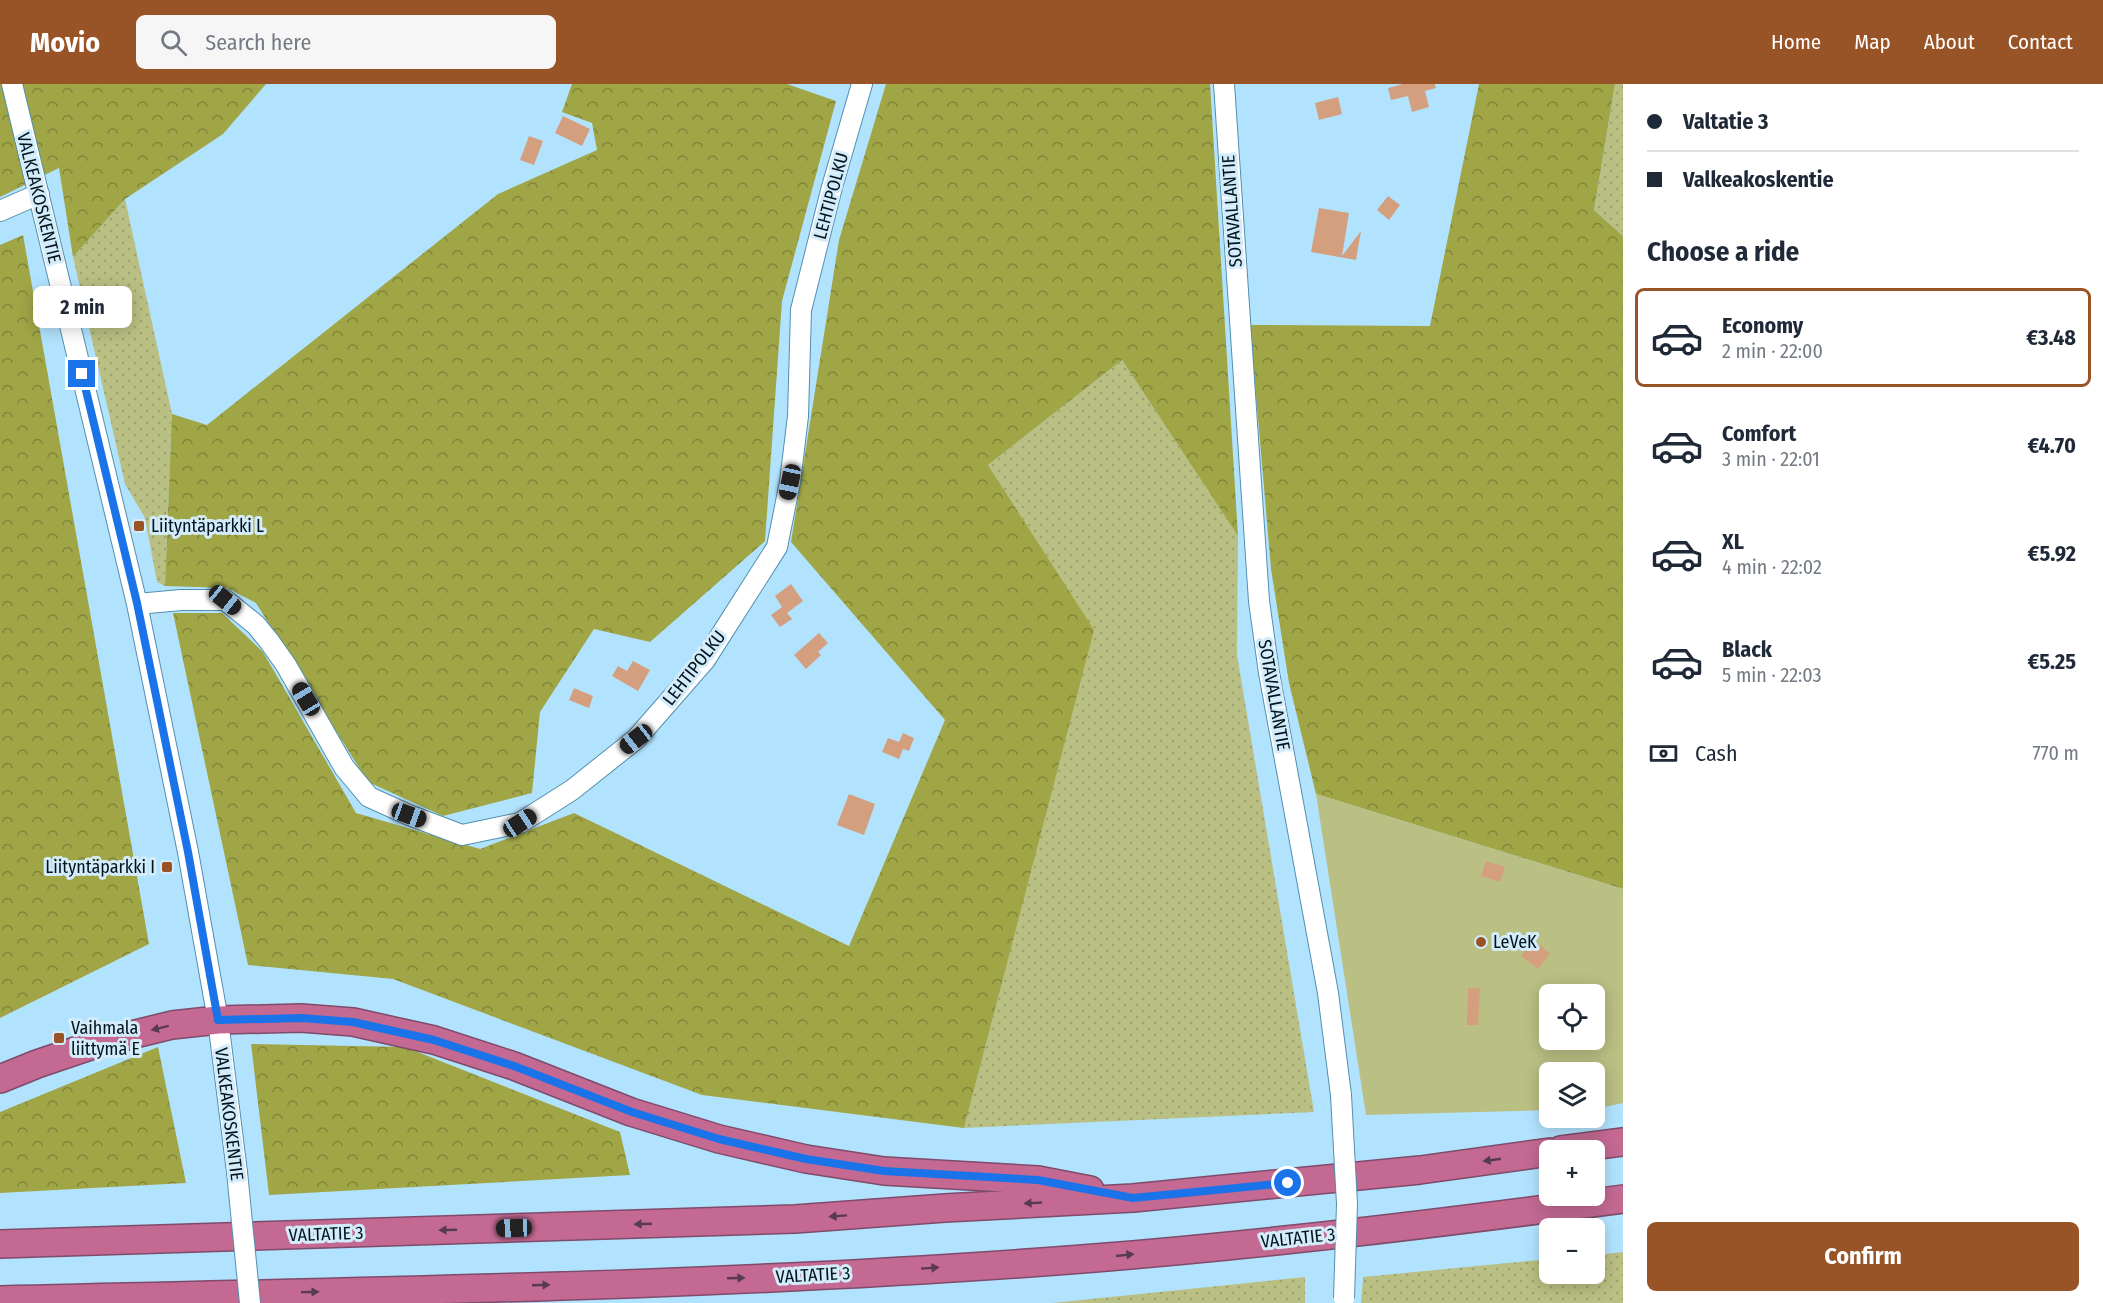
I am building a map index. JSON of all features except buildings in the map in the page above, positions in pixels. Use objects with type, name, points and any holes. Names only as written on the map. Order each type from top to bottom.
[{"type":"highway","points":[[0,1079],[99,1043],[172,1025],[218,1020],[301,1018],[353,1022],[434,1040],[514,1066],[632,1112],[719,1139],[806,1159],[884,1171],[1038,1180],[1133,1198]]},
{"type":"highway","points":[[1605,1144],[1623,1142]]},
{"type":"highway","name":"VALTATIE 3","points":[[0,1244],[795,1219],[1133,1198],[1420,1170],[1539,1154]]},
{"type":"highway","name":"VALTATIE 3","points":[[0,1300],[482,1288],[812,1275],[1095,1258],[1420,1226],[1623,1199]]},
{"type":"highway","points":[[436,1303],[482,1288]]},
{"type":"street","name":"VALKEAKOSKENTIE","points":[[12,84],[137,603],[186,841],[218,1020],[237,1172],[250,1303]]},
{"type":"street","name":"LEHTIPOLKU","points":[[137,603],[225,600],[256,625],[269,641],[286,665],[344,767],[369,797],[409,815],[462,835],[520,823],[572,790],[636,739],[705,660],[777,547],[790,482],[798,416],[801,310],[832,187],[862,84]]},
{"type":"street","name":"SOTAVALLANTIE","points":[[1224,84],[1259,601],[1270,683],[1328,993],[1341,1095],[1347,1204],[1344,1301]]},
{"type":"street","points":[[0,212],[39,194]]},
{"type":"green space","points":[[0,84],[266,84],[223,134],[125,199],[73,257],[59,168],[0,197]]},
{"type":"green space","points":[[572,84],[787,84],[836,101],[782,301],[765,541],[650,642],[594,629],[540,712],[532,793],[443,816],[368,782],[256,603],[227,588],[165,586],[172,414],[207,425],[498,194],[597,150],[592,123],[562,112]]},
{"type":"green space","points":[[886,84],[1210,84],[1238,536],[1122,360],[988,465],[1094,630],[964,1128],[702,1095],[393,979],[248,965],[173,613],[222,613],[263,652],[356,813],[480,849],[574,813],[849,946],[945,720],[791,542],[839,240]]},
{"type":"green space","points":[[1479,84],[1615,84],[1594,210],[1623,236],[1623,889],[1316,794],[1289,683],[1271,569],[1250,325],[1430,326]]},
{"type":"green space","points":[[1615,84],[1623,84],[1623,236],[1594,210]]},
{"type":"green space","points":[[125,199],[172,414],[165,586],[157,582],[145,518],[125,484],[73,257]]},
{"type":"green space","points":[[23,235],[149,944],[0,1018],[0,245]]},
{"type":"green space","points":[[1122,360],[1238,536],[1237,655],[1314,1112],[964,1128],[1093,630],[988,465]]},
{"type":"green space","name":"LeVeK","points":[[1316,794],[1623,889],[1623,1103],[1605,1107],[1605,1062],[1539,1062],[1539,1110],[1366,1115]]},
{"type":"green space","points":[[251,1044],[405,1047],[620,1132],[630,1175],[269,1195]]},
{"type":"green space","points":[[158,1047],[186,1183],[0,1193],[0,1112]]},
{"type":"green space","points":[[1623,1252],[1623,1303],[1361,1303],[1363,1277],[1539,1260],[1539,1284],[1605,1284],[1605,1254]]},
{"type":"green space","points":[[1305,1277],[1305,1303],[1052,1303]]},
{"type":"place","name":"Liityntäparkki L","points":[[139,526]]},
{"type":"place","name":"Liityntäparkki I","points":[[167,867]]},
{"type":"place","name":"LeVeK","points":[[1481,942]]},
{"type":"place","name":"Vaihmala liittymä E","points":[[59,1038]]},
{"type":"route","points":[[82,374],[137,603],[188,852],[218,1020],[301,1018],[353,1022],[434,1040],[514,1066],[632,1112],[719,1139],[806,1159],[884,1171],[1038,1180],[1133,1198],[1288,1183]]}]
